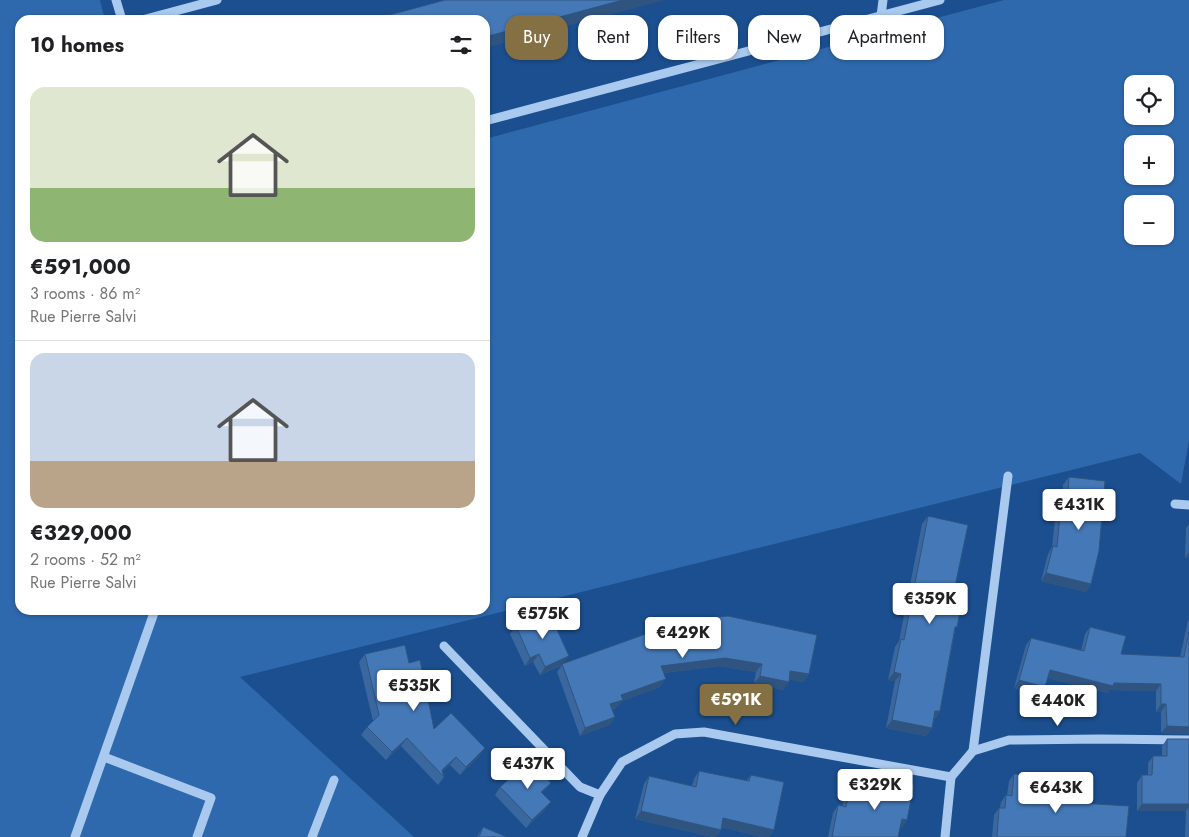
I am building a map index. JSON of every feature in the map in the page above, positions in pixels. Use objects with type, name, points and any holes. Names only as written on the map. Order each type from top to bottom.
[{"type":"street","points":[[116,0],[120,15]]},
{"type":"street","points":[[161,15],[217,0]]},
{"type":"street","points":[[881,15],[883,0]]},
{"type":"street","points":[[885,15],[940,0]]},
{"type":"street","points":[[490,120],[830,30]]},
{"type":"street","points":[[944,837],[952,777],[973,751],[1008,476]]},
{"type":"street","points":[[1175,504],[1189,505]]},
{"type":"street","points":[[75,837],[154,615]]},
{"type":"street","points":[[444,646],[580,787],[600,795]]},
{"type":"street","points":[[582,837],[600,795],[622,762],[675,734],[704,732],[952,777]]},
{"type":"street","points":[[973,751],[1009,740],[1189,740]]},
{"type":"street","points":[[104,757],[212,798],[197,837]]},
{"type":"street","points":[[312,837],[334,780]]},
{"type":"shaded area","points":[[0,0],[100,0],[104,15],[15,15],[15,615],[489,615],[240,677],[414,837],[0,837]]},
{"type":"shaded area","points":[[1004,0],[1189,0],[1189,440],[1181,484],[1140,453],[490,615],[490,138],[780,60],[820,60],[820,49],[830,47],[830,60],[944,60],[944,16]]},
{"type":"building","points":[[445,0],[623,0],[567,15],[505,15],[505,32],[490,36],[490,15],[390,15]]},
{"type":"building","points":[[1069,477],[1105,481],[1099,551],[1091,584],[1046,573],[1053,546],[1057,547],[1062,492],[1068,492]]},
{"type":"building","points":[[928,516],[968,525],[954,591],[964,593],[957,627],[955,627],[940,711],[935,711],[932,728],[892,720],[901,674],[894,672],[901,639],[904,640]]},
{"type":"building","points":[[549,612],[569,656],[545,667],[539,654],[530,658],[516,626]]},
{"type":"building","points":[[728,616],[817,635],[809,674],[790,671],[789,682],[760,676],[762,664],[725,658],[661,666],[666,679],[621,695],[623,700],[610,704],[615,717],[585,728],[562,664],[682,621]]},
{"type":"building","points":[[1090,627],[1126,636],[1121,654],[1184,657],[1189,632],[1189,727],[1167,726],[1166,704],[1161,704],[1161,684],[1114,683],[1113,686],[1050,670],[1045,687],[1019,680],[1031,638],[1084,651]]},
{"type":"building","points":[[405,645],[409,663],[420,660],[434,729],[451,713],[485,748],[466,767],[456,757],[442,770],[444,777],[407,738],[392,752],[367,727],[379,715],[365,654]]},
{"type":"building","points":[[1167,739],[1189,739],[1189,804],[1142,804],[1142,775],[1152,775],[1153,756],[1167,756]]},
{"type":"building","points":[[530,760],[551,783],[541,792],[551,802],[532,820],[500,787]]},
{"type":"building","points":[[699,771],[749,781],[751,775],[784,782],[774,830],[723,818],[721,830],[641,811],[649,776],[696,787]]},
{"type":"building","points":[[1014,774],[1051,777],[1049,797],[1070,798],[1069,800],[1080,801],[1080,803],[1129,806],[1126,837],[997,837],[999,808],[1005,808],[1006,795],[1012,796]]},
{"type":"building","points":[[873,776],[914,785],[907,820],[902,819],[898,837],[832,837],[838,805],[846,807],[849,791],[868,795]]},
{"type":"building","points":[[483,827],[507,837],[479,837]]}]
